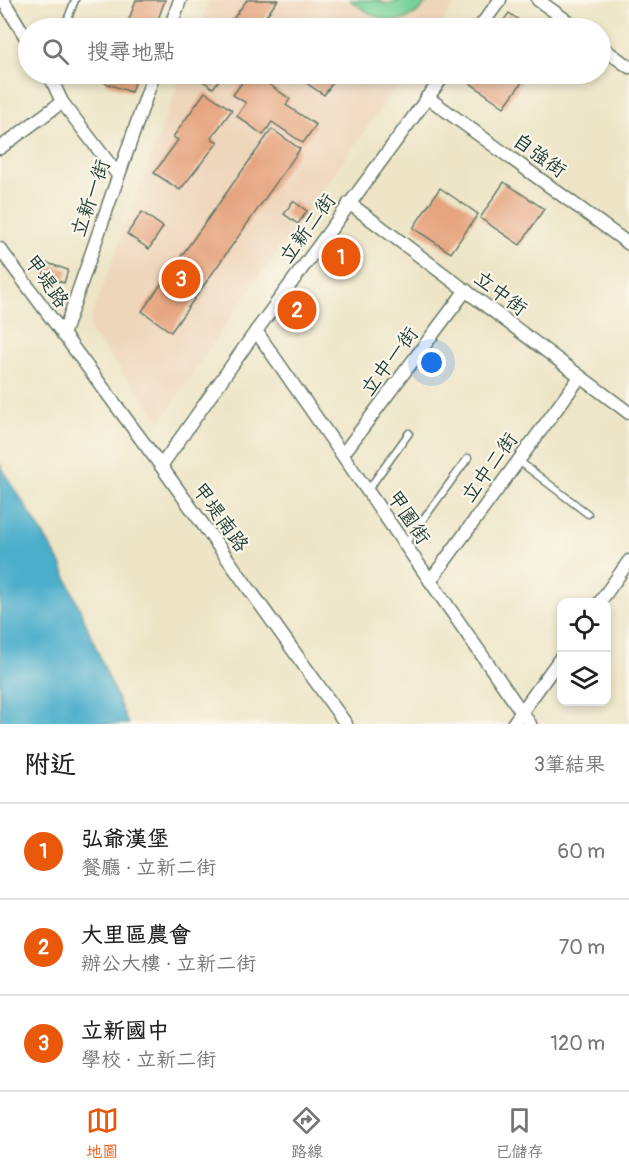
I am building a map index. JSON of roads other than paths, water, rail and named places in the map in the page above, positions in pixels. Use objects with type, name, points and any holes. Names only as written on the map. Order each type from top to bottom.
[{"type":"street","points":[[3,0],[18,25]]},
{"type":"street","points":[[174,18],[180,0]]},
{"type":"street","points":[[486,18],[500,0]]},
{"type":"street","points":[[538,0],[563,18]]},
{"type":"street","points":[[611,54],[629,67]]},
{"type":"street","points":[[54,84],[63,102],[118,175]]},
{"type":"street","name":"立新一街","points":[[63,335],[150,84]]},
{"type":"street","name":"立新二街","points":[[161,466],[256,331],[437,84]]},
{"type":"street","name":"自強街","points":[[427,97],[629,244]]},
{"type":"street","points":[[0,148],[63,102]]},
{"type":"street","name":"立中街","points":[[349,203],[629,413]]},
{"type":"street","name":"甲堤路","points":[[0,249],[63,335]]},
{"type":"street","name":"立中一街","points":[[343,454],[465,290]]},
{"type":"street","name":"甲園街","points":[[256,331],[530,724]]},
{"type":"street","name":"甲堤南路","points":[[63,335],[161,466],[346,724]]},
{"type":"street","name":"立中二街","points":[[430,581],[580,377]]},
{"type":"street","points":[[603,598],[629,561]]},
{"type":"street","points":[[513,724],[557,662]]},
{"type":"lane","points":[[68,18],[75,0]]},
{"type":"lane","points":[[368,490],[408,432]]},
{"type":"lane","points":[[404,545],[468,459]]},
{"type":"lane","points":[[518,461],[588,514]]},
{"type":"water","points":[[0,465],[60,562],[128,724],[0,724]]},
{"type":"place","name":"弘爺漢堡","points":[[341,257]]},
{"type":"place","name":"立新國中","points":[[181,279]]},
{"type":"place","name":"大里區農會","points":[[297,310]]}]
